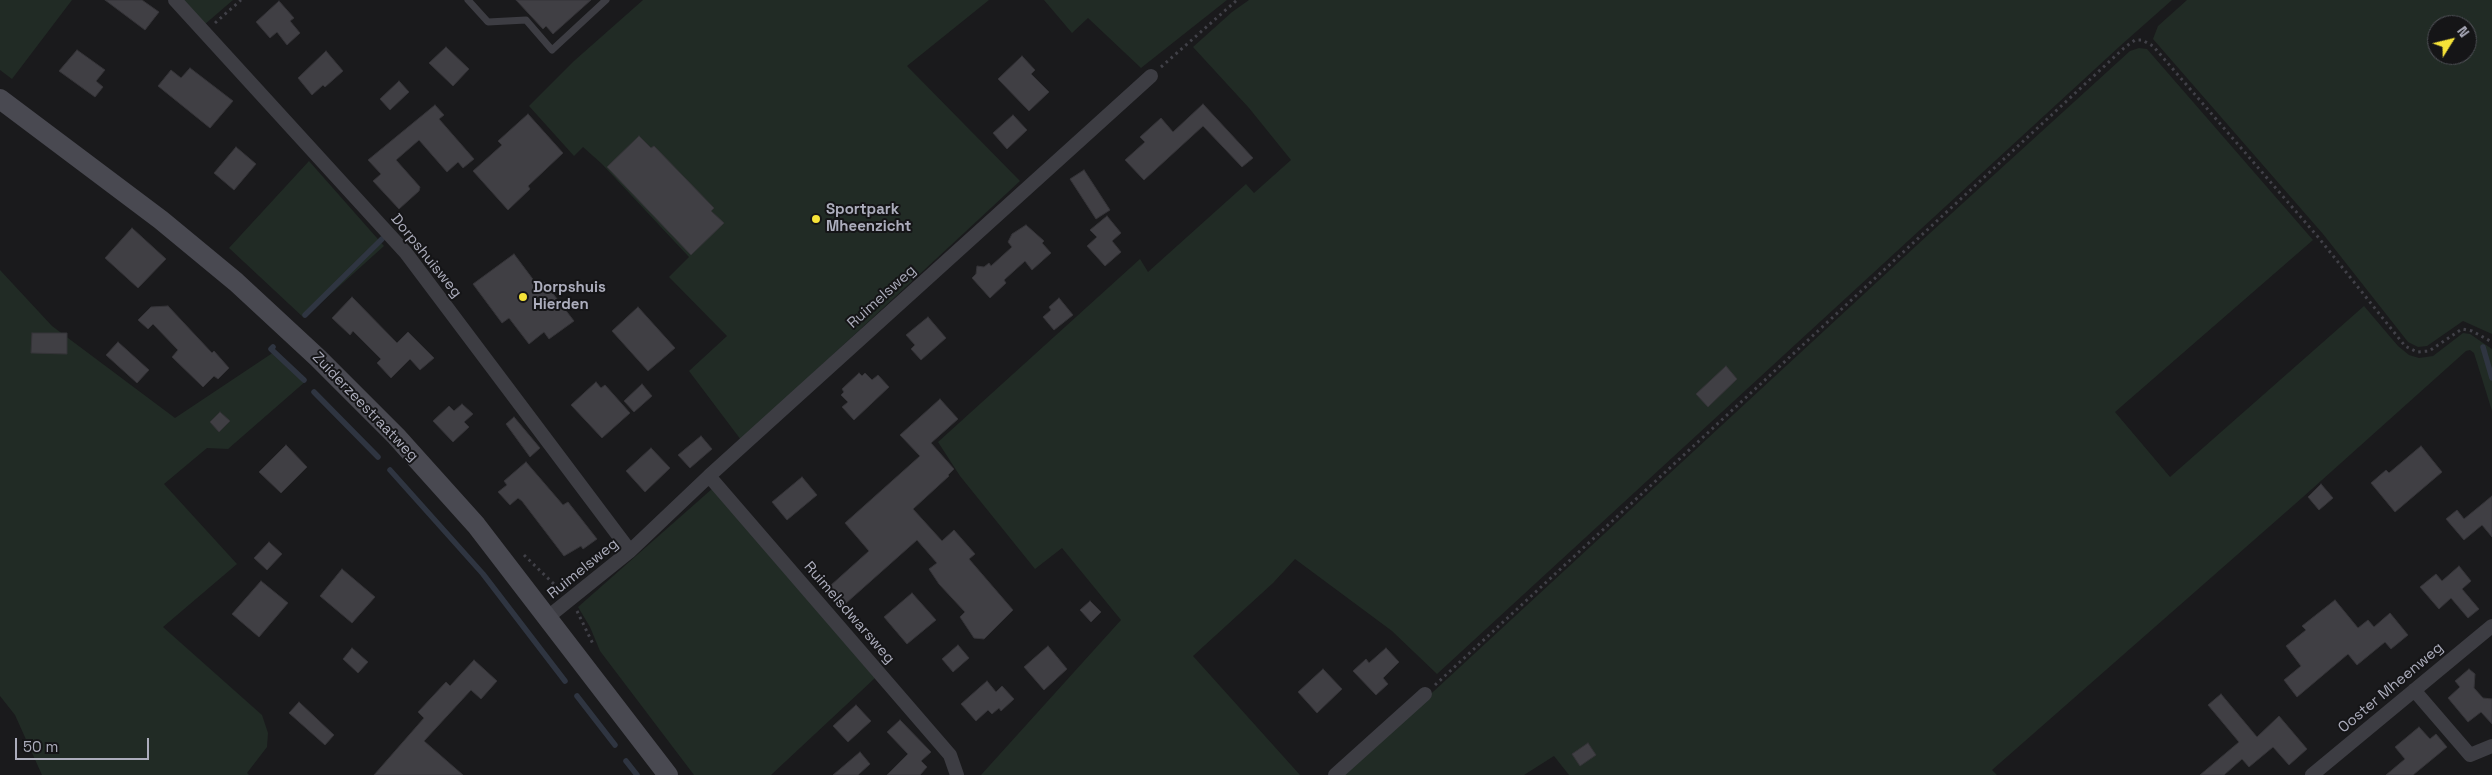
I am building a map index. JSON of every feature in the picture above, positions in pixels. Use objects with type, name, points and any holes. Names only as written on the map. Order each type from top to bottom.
[{"type":"main road","name":"Zuiderzeestraatweg","points":[[0,100],[161,220],[236,282],[318,358],[396,436],[476,525],[668,775]]},
{"type":"street","name":"Dorpshuisweg","points":[[175,0],[406,253],[630,551]]},
{"type":"street","name":"Ruimelsweg","points":[[548,617],[630,551],[709,476],[1151,76]]},
{"type":"street","name":"Ruimelsdwarsweg","points":[[709,476],[950,755],[957,775]]},
{"type":"street","name":"Ooster Mheenweg","points":[[2312,775],[2492,626]]},
{"type":"street","points":[[2414,690],[2470,755],[2492,746]]},
{"type":"street","points":[[1335,775],[1425,694]]},
{"type":"lane","points":[[468,0],[488,22],[526,20],[552,50],[606,0]]},
{"type":"path","points":[[205,32],[241,0]]},
{"type":"path","points":[[1151,76],[1237,0]]},
{"type":"path","points":[[1425,694],[2124,48],[2135,40],[2142,40],[2153,46],[2318,237],[2405,346],[2416,352],[2429,351],[2462,329],[2472,331],[2492,342]]},
{"type":"shaded area","points":[[0,0],[72,0],[12,79],[0,70]]},
{"type":"shaded area","points":[[182,0],[233,0],[204,25]]},
{"type":"shaded area","name":"Sportpark Mheenzicht","points":[[643,0],[989,0],[907,66],[1020,181],[741,440],[689,371],[727,336],[669,277],[689,257],[602,164],[583,147],[574,156],[529,106],[574,61]]},
{"type":"shaded area","points":[[1044,0],[1227,0],[1141,68],[1088,18],[1072,33]]},
{"type":"shaded area","points":[[1249,0],[2172,0],[1437,674],[1392,631],[1295,559],[1273,583],[1193,656],[1300,775],[981,775],[1121,620],[1062,548],[1035,569],[960,476],[938,442],[1140,259],[1148,272],[1246,184],[1254,193],[1291,160],[1249,108],[1193,47],[1232,12]]},
{"type":"shaded area","points":[[2187,0],[2492,0],[2492,334],[2463,321],[2427,346],[2418,347],[2408,342],[2323,234],[2153,39],[2158,26]]},
{"type":"shaded area","points":[[2139,48],[2147,49],[2313,240],[2115,412],[2170,477],[2364,306],[2398,346],[2409,355],[2419,358],[2433,356],[2463,333],[2470,334],[2492,349],[2492,411],[2474,353],[2470,350],[2466,351],[1992,770],[1997,775],[1569,775],[1554,756],[1524,775],[1343,775],[1929,234],[2130,51]]},
{"type":"shaded area","points":[[309,161],[384,246],[304,318],[229,248]]},
{"type":"shaded area","points":[[0,270],[52,326],[175,418],[274,352],[306,381],[228,449],[207,448],[164,484],[237,564],[163,627],[262,715],[268,733],[267,747],[247,773],[249,775],[42,775],[15,715],[0,696]]},
{"type":"shaded area","points":[[713,488],[875,678],[771,775],[694,775],[600,651],[590,627],[578,607]]},
{"type":"building","points":[[105,0],[142,0],[159,12],[145,30]]},
{"type":"building","points":[[516,0],[591,0],[553,34],[546,26],[543,29]]},
{"type":"building","points":[[279,1],[294,18],[290,21],[300,33],[287,45],[277,32],[270,38],[256,22]]},
{"type":"building","points":[[446,47],[469,69],[453,86],[429,63]]},
{"type":"building","points":[[77,50],[105,70],[96,81],[103,87],[95,97],[59,71]]},
{"type":"building","points":[[326,51],[343,71],[325,87],[323,85],[312,95],[298,78]]},
{"type":"building","points":[[1022,56],[1035,70],[1031,74],[1049,92],[1029,111],[998,79]]},
{"type":"building","points":[[190,68],[233,101],[210,128],[158,86],[171,70],[181,78]]},
{"type":"building","points":[[399,81],[409,92],[390,110],[380,99]]},
{"type":"building","points":[[1203,104],[1253,158],[1242,167],[1203,126],[1144,180],[1125,160],[1145,142],[1140,137],[1161,118],[1173,132]]},
{"type":"building","points":[[435,105],[444,115],[439,119],[474,159],[463,168],[458,162],[447,172],[419,140],[396,160],[420,187],[419,191],[399,209],[373,181],[381,174],[368,160]]},
{"type":"building","points":[[528,114],[563,153],[528,186],[530,189],[508,210],[473,171],[502,145],[498,141]]},
{"type":"building","points":[[1013,115],[1027,130],[1007,149],[993,133]]},
{"type":"building","points":[[639,136],[651,148],[654,146],[714,208],[711,211],[724,223],[691,255],[607,167]]},
{"type":"building","points":[[236,147],[256,164],[234,190],[214,173]]},
{"type":"building","points":[[1084,170],[1110,210],[1096,219],[1070,179]]},
{"type":"building","points":[[1107,216],[1121,233],[1112,241],[1121,252],[1105,266],[1087,246],[1097,237],[1090,230]]},
{"type":"building","points":[[1026,225],[1044,241],[1042,243],[1051,253],[1032,270],[1025,261],[1004,280],[1006,283],[990,298],[972,278],[976,274],[977,266],[984,267],[989,263],[991,266],[1012,247],[1008,242],[1012,234]]},
{"type":"building","points":[[132,228],[166,259],[138,288],[105,258]]},
{"type":"building","points":[[514,254],[538,286],[544,282],[574,321],[549,339],[544,332],[529,344],[509,318],[502,323],[473,284]]},
{"type":"building","points":[[352,297],[397,343],[408,332],[434,358],[420,370],[410,359],[391,378],[377,363],[381,359],[353,331],[350,335],[332,318]]},
{"type":"building","points":[[1059,298],[1073,315],[1054,330],[1043,317],[1051,310],[1049,307]]},
{"type":"building","points":[[168,306],[212,353],[214,351],[229,368],[218,379],[214,376],[203,387],[172,357],[178,350],[153,324],[148,329],[138,320],[151,307]]},
{"type":"building","points":[[638,307],[675,348],[648,371],[612,331]]},
{"type":"building","points":[[928,317],[946,338],[921,360],[911,349],[915,345],[906,335]]},
{"type":"building","points":[[32,333],[67,333],[67,354],[31,353]]},
{"type":"building","points":[[118,342],[149,370],[137,383],[106,355]]},
{"type":"building","points":[[1726,366],[1737,379],[1708,407],[1696,394]]},
{"type":"building","points":[[859,373],[862,376],[865,373],[872,380],[878,375],[889,387],[854,420],[842,407],[848,402],[841,395],[844,392],[842,389]]},
{"type":"building","points":[[596,382],[601,388],[605,385],[630,413],[602,438],[571,405]]},
{"type":"building","points":[[642,384],[652,396],[634,412],[624,401]]},
{"type":"building","points":[[940,399],[958,419],[931,443],[954,469],[949,476],[913,509],[942,541],[954,530],[975,554],[969,559],[1013,610],[984,639],[974,638],[960,617],[965,612],[939,584],[929,569],[937,563],[917,540],[845,604],[830,586],[869,551],[845,523],[920,456],[900,435]]},
{"type":"building","points":[[462,404],[473,414],[464,422],[469,427],[453,442],[433,421],[449,406],[454,411]]},
{"type":"building","points":[[220,412],[230,421],[219,432],[210,422]]},
{"type":"building","points":[[514,417],[540,448],[530,457],[506,424]]},
{"type":"building","points":[[701,436],[712,449],[690,468],[678,455]]},
{"type":"building","points":[[286,445],[307,467],[281,493],[259,472]]},
{"type":"building","points":[[2421,446],[2442,472],[2395,512],[2371,483],[2386,470],[2389,473]]},
{"type":"building","points":[[651,448],[670,468],[645,492],[626,471]]},
{"type":"building","points":[[526,462],[563,505],[568,502],[597,539],[583,549],[581,546],[564,556],[522,501],[518,498],[510,505],[498,492],[507,485],[504,481]]},
{"type":"building","points":[[802,477],[817,495],[787,520],[772,502]]},
{"type":"building","points":[[2321,484],[2333,498],[2319,510],[2308,497]]},
{"type":"building","points":[[2492,496],[2492,537],[2482,525],[2464,540],[2446,519],[2457,510],[2464,519]]},
{"type":"building","points":[[269,542],[282,554],[267,570],[254,558]]},
{"type":"building","points":[[2459,566],[2471,581],[2462,589],[2479,609],[2468,618],[2451,598],[2439,609],[2420,587],[2436,574],[2442,581]]},
{"type":"building","points":[[342,569],[375,597],[352,623],[320,596]]},
{"type":"building","points":[[261,581],[288,603],[259,637],[232,614]]},
{"type":"building","points":[[912,593],[936,620],[907,644],[884,617]]},
{"type":"building","points":[[2335,600],[2358,628],[2368,620],[2374,627],[2390,613],[2408,635],[2391,649],[2385,642],[2357,665],[2348,654],[2297,697],[2284,680],[2301,666],[2286,646],[2306,630],[2302,626]]},
{"type":"building","points":[[1090,601],[1101,612],[1091,622],[1080,610]]},
{"type":"building","points":[[958,645],[969,658],[953,672],[942,659]]},
{"type":"building","points":[[1048,646],[1067,669],[1044,690],[1024,667]]},
{"type":"building","points":[[352,648],[368,662],[358,673],[343,659]]},
{"type":"building","points":[[1386,648],[1399,662],[1383,678],[1388,684],[1376,695],[1353,671],[1366,659],[1369,663]]},
{"type":"building","points":[[474,660],[497,681],[481,699],[471,690],[424,741],[463,775],[374,775],[424,718],[418,712],[446,682],[450,686]]},
{"type":"building","points":[[1323,669],[1342,689],[1317,713],[1298,692]]},
{"type":"building","points":[[2469,669],[2475,674],[2474,688],[2483,698],[2492,699],[2492,724],[2481,712],[2468,722],[2448,698],[2460,687],[2455,681]]},
{"type":"building","points":[[987,681],[996,692],[1002,686],[1014,699],[1001,711],[999,708],[992,714],[988,710],[976,721],[961,704]]},
{"type":"building","points":[[2221,694],[2257,737],[2279,716],[2307,749],[2289,765],[2273,747],[2249,767],[2242,759],[2224,775],[2200,775],[2239,742],[2208,705]]},
{"type":"building","points":[[299,702],[334,735],[325,745],[289,713]]},
{"type":"building","points":[[856,705],[871,721],[848,742],[833,726]]},
{"type":"building","points":[[900,720],[931,752],[921,761],[927,767],[920,775],[887,775],[908,754],[887,732]]},
{"type":"building","points":[[2419,727],[2430,739],[2436,734],[2447,747],[2413,775],[2386,775],[2405,759],[2395,747]]},
{"type":"building","points":[[1588,743],[1596,755],[1580,766],[1572,754]]},
{"type":"building","points":[[860,752],[870,764],[858,775],[833,775]]},
{"type":"waterway","points":[[305,315],[382,239]]},
{"type":"waterway","points":[[273,347],[271,349],[304,380]]},
{"type":"waterway","points":[[2483,347],[2492,378]]},
{"type":"waterway","points":[[314,392],[378,457]]},
{"type":"waterway","points":[[390,470],[483,574],[565,681]]},
{"type":"waterway","points":[[577,696],[615,745]]},
{"type":"waterway","points":[[626,761],[637,775]]},
{"type":"place","name":"Sportpark Mheenzicht","points":[[816,219]]},
{"type":"place","name":"Dorpshuis Hierden","points":[[523,297]]}]
